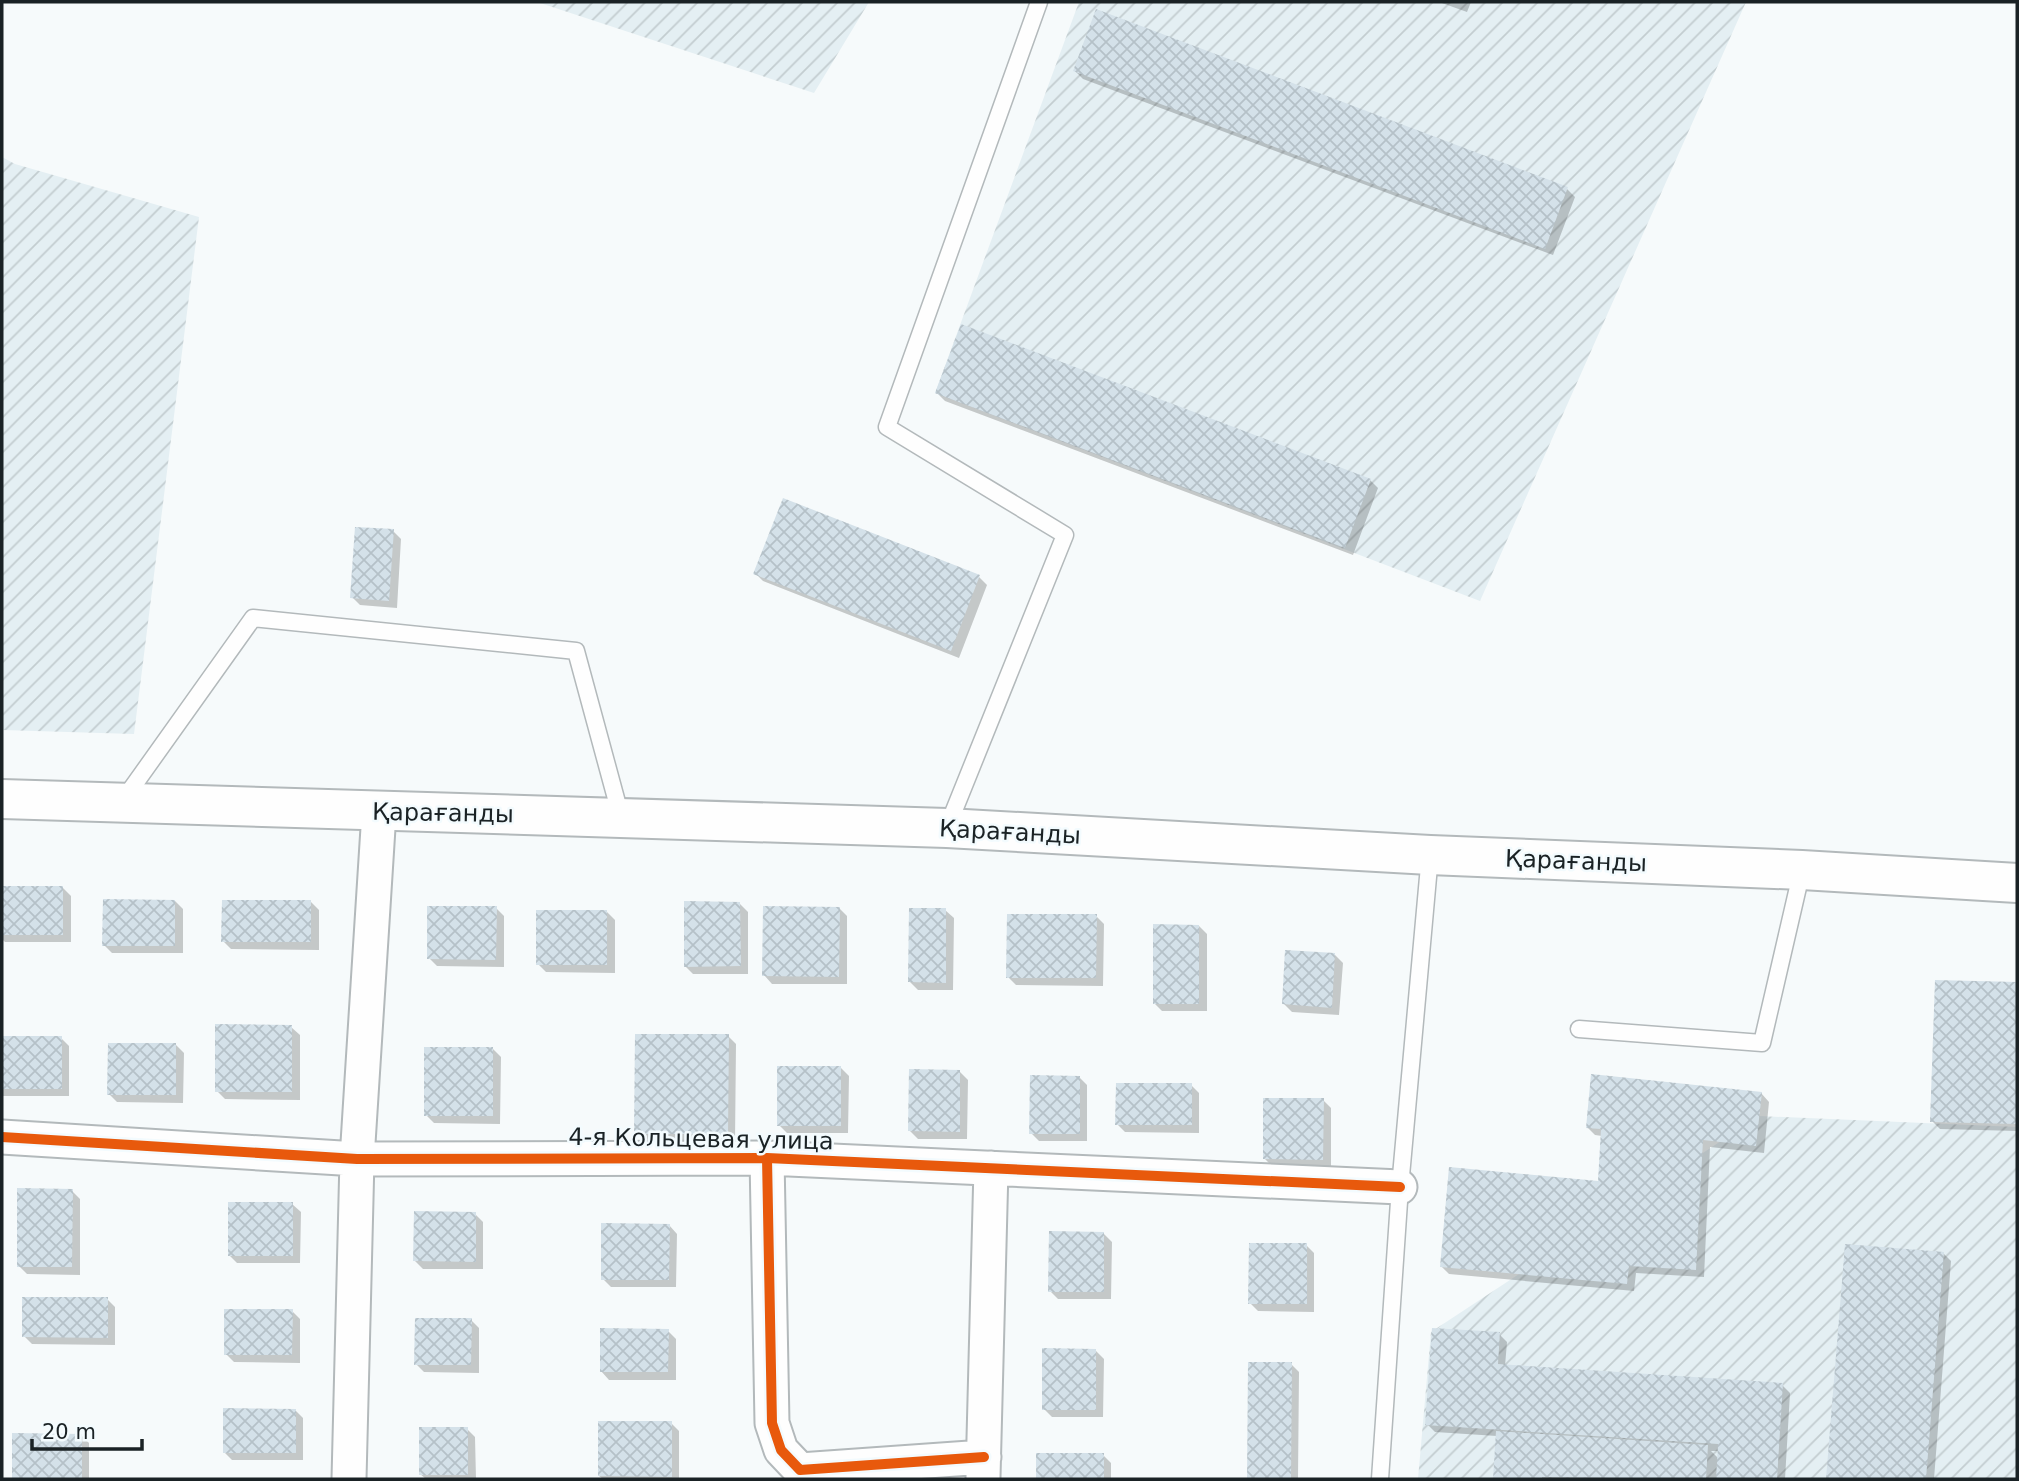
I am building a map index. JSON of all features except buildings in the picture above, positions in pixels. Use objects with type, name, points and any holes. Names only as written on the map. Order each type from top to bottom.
[{"type":"main road","name":"Қарағанды","points":[[2,799],[947,828],[1430,855],[1802,870],[2017,883]]},
{"type":"street","points":[[349,1479],[357,1158],[379,812]]},
{"type":"street","name":"4-я Кольцевая улица","points":[[2,1138],[357,1158],[767,1158],[1400,1188]]},
{"type":"street","points":[[767,1158],[772,1423],[781,1450],[800,1471],[984,1468],[991,1168]]},
{"type":"lane","points":[[947,828],[1065,535],[887,427],[1039,2]]},
{"type":"lane","points":[[121,804],[253,618],[576,651],[621,817]]},
{"type":"lane","points":[[1380,1479],[1400,1188],[1430,855]]},
{"type":"lane","points":[[1579,1029],[1762,1043],[1802,870]]},
{"type":"shaded area","points":[[537,2],[869,2],[814,93]]},
{"type":"shaded area","points":[[1079,2],[1746,2],[1480,601],[935,393]]},
{"type":"shaded area","points":[[2,157],[15,164],[199,217],[134,734],[2,730]]},
{"type":"shaded area","points":[[1759,1116],[2017,1127],[2017,1479],[1418,1479],[1431,1332]]},
{"type":"cycle path","points":[[2,1137],[357,1159],[767,1158],[1400,1187]]},
{"type":"cycle path","points":[[767,1158],[772,1423],[781,1450],[800,1470],[984,1457]]}]
